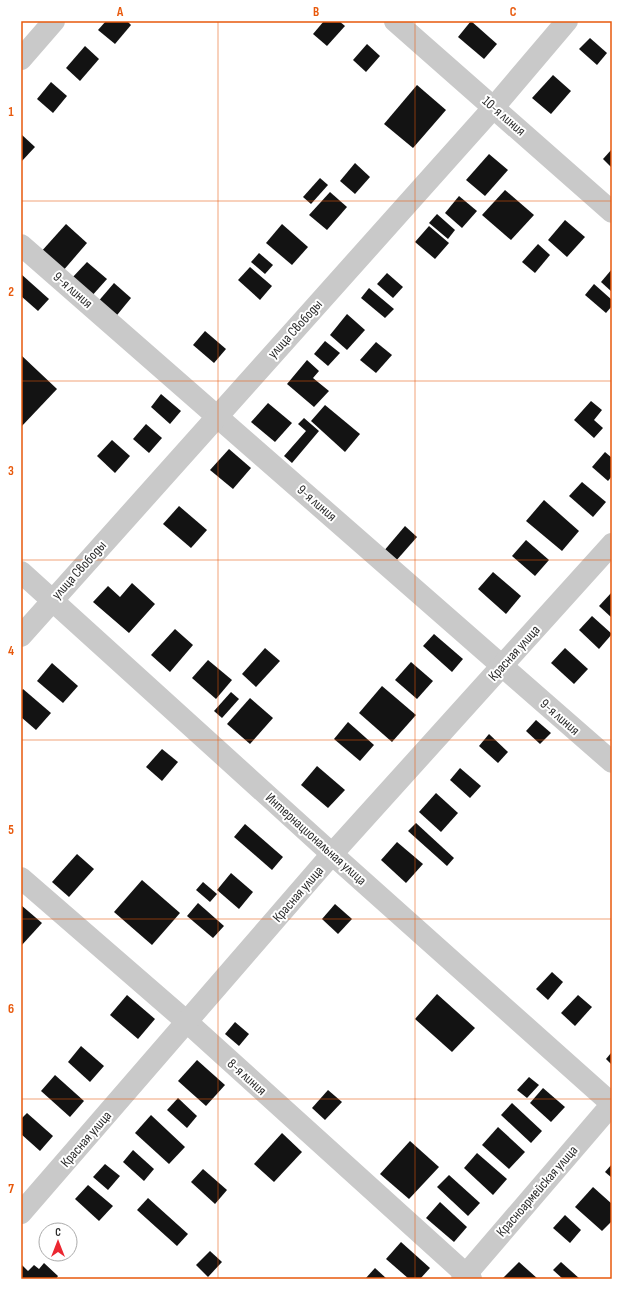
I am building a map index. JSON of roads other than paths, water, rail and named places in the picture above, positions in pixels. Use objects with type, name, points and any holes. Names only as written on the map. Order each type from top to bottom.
[{"type":"street","points":[[21,59],[54,21]]},
{"type":"street","name":"10-я линия","points":[[395,21],[612,212]]},
{"type":"street","name":"улица Свободы","points":[[21,636],[494,107],[567,21]]},
{"type":"street","name":"9-я линия","points":[[21,245],[612,762]]},
{"type":"street","name":"Красная улица","points":[[21,1214],[332,854],[612,544]]},
{"type":"street","name":"Интернациональная улица","points":[[21,572],[332,854],[612,1104]]},
{"type":"street","name":"8-я линия","points":[[21,878],[187,1022],[466,1277]]},
{"type":"street","name":"Красноармейская улица","points":[[466,1277],[612,1104]]}]
